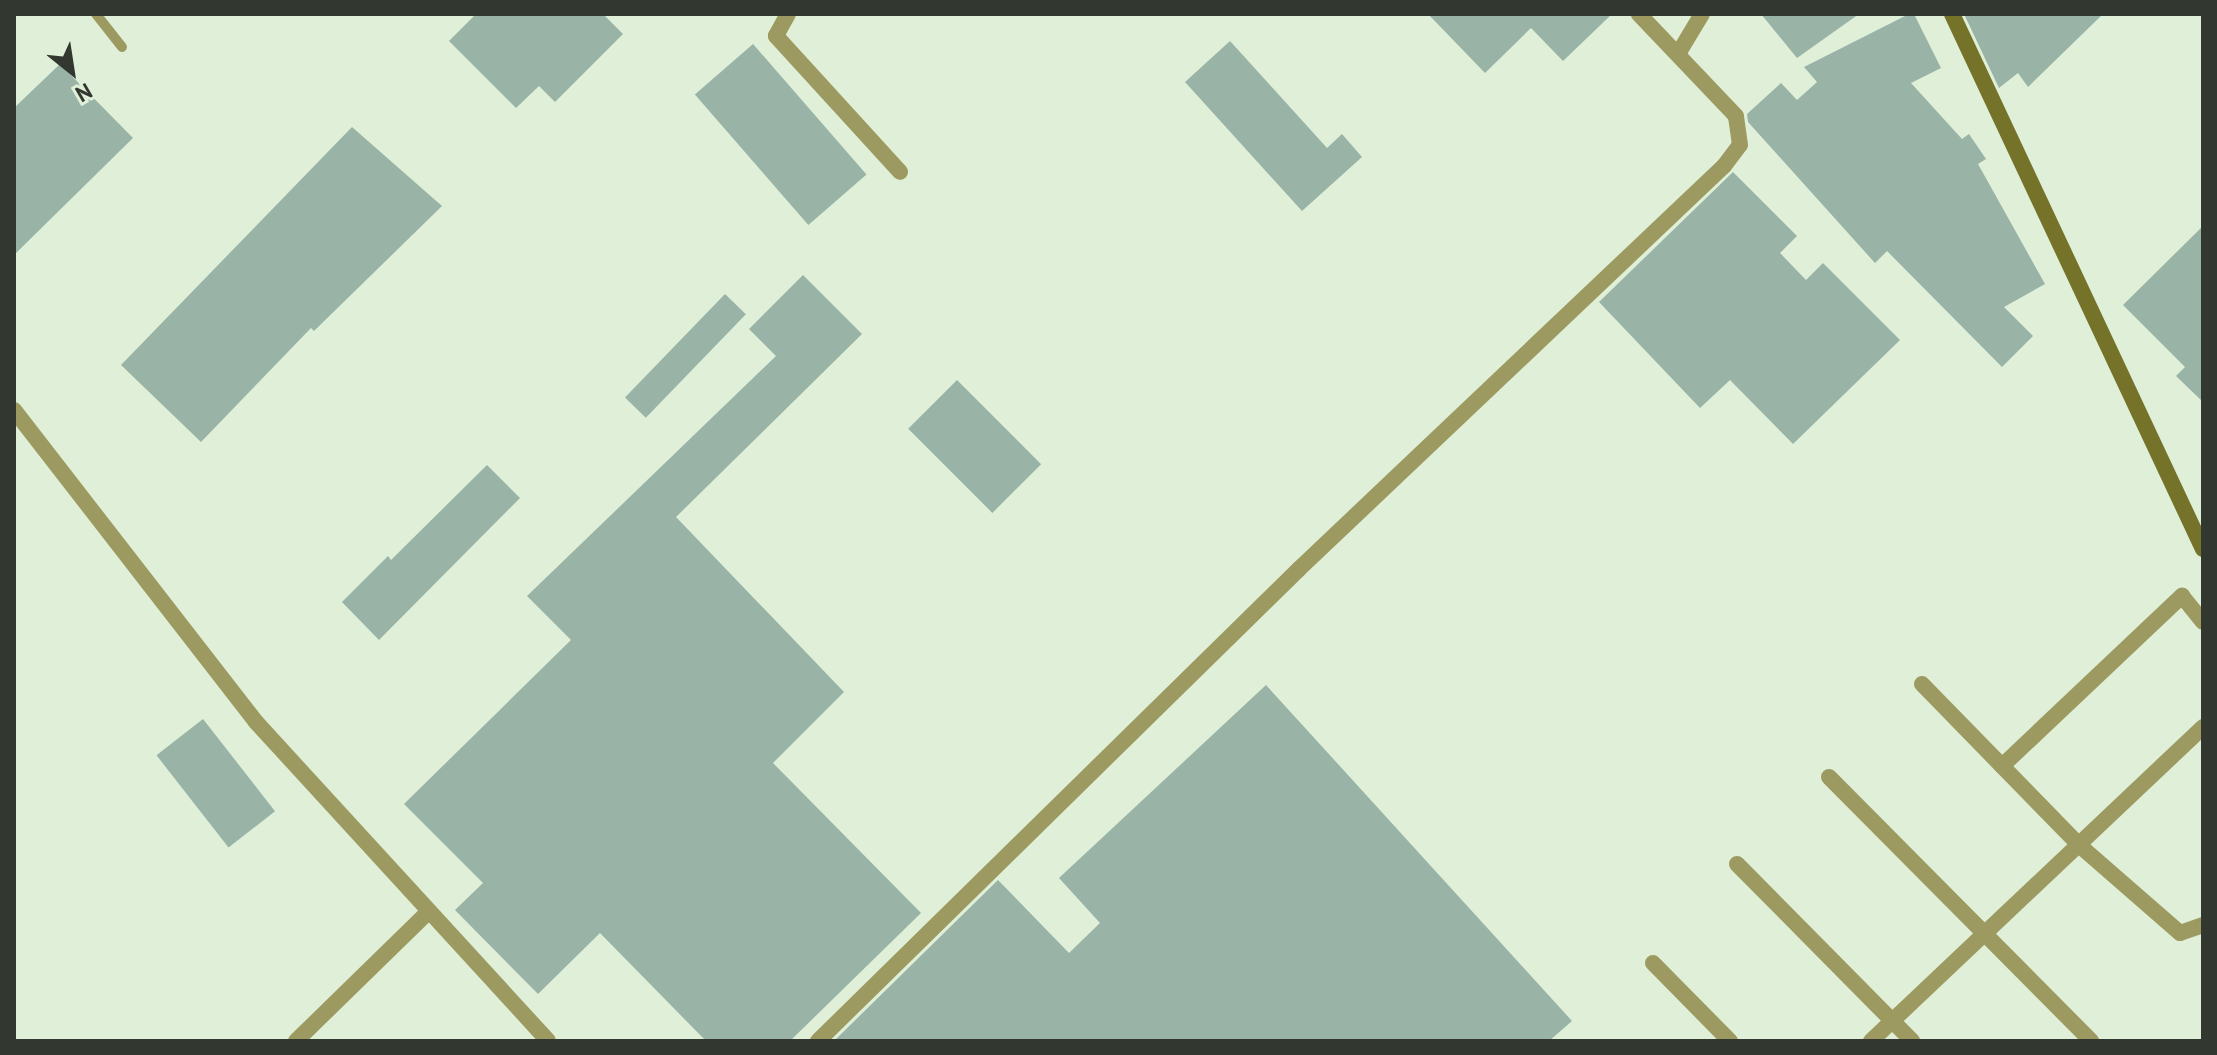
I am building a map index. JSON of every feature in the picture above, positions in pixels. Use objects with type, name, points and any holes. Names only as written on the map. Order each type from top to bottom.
[{"type":"street","points":[[788,14],[776,36],[900,172]]},
{"type":"street","points":[[818,1041],[1299,569],[1724,166],[1740,145],[1736,116],[1639,14]]},
{"type":"street","points":[[1678,54],[1702,14]]},
{"type":"street","points":[[1952,14],[2203,549]]},
{"type":"street","points":[[14,410],[256,722],[428,912],[458,939],[548,1041]]},
{"type":"street","points":[[2002,766],[2182,596],[2203,622]]},
{"type":"street","points":[[1922,684],[2079,845],[2180,933],[2203,925]]},
{"type":"street","points":[[1871,1041],[2203,727]]},
{"type":"street","points":[[1829,777],[2091,1041]]},
{"type":"street","points":[[1737,864],[1912,1041]]},
{"type":"street","points":[[296,1041],[428,912]]},
{"type":"street","points":[[1653,963],[1730,1041]]},
{"type":"lane","points":[[96,14],[122,47]]},
{"type":"building","points":[[476,14],[603,14],[623,34],[555,102],[539,86],[516,108],[449,41]]},
{"type":"building","points":[[1428,14],[1612,14],[1563,61],[1531,28],[1485,73]]},
{"type":"building","points":[[1761,14],[1859,14],[1797,58]]},
{"type":"building","points":[[1914,14],[1941,68],[1911,83],[1962,139],[1969,134],[1986,159],[1978,164],[2045,284],[2004,307],[2033,336],[2002,367],[1887,251],[1875,263],[1748,122],[1747,114],[1781,83],[1797,100],[1817,82],[1804,67]]},
{"type":"building","points":[[1964,14],[2103,14],[2028,87],[2018,73],[1999,88]]},
{"type":"building","points":[[1230,41],[1327,148],[1342,134],[1362,157],[1302,211],[1185,82]]},
{"type":"building","points":[[753,44],[866,175],[808,225],[695,95]]},
{"type":"building","points":[[60,64],[133,138],[14,255],[14,108]]},
{"type":"building","points":[[352,127],[442,206],[314,331],[311,328],[201,442],[121,365]]},
{"type":"building","points":[[1733,172],[1797,236],[1780,253],[1806,280],[1823,263],[1900,340],[1793,444],[1730,380],[1700,408],[1599,302]]},
{"type":"building","points":[[2203,226],[2203,402],[2176,376],[2185,367],[2123,305]]},
{"type":"building","points":[[803,275],[862,334],[676,517],[844,692],[773,763],[921,913],[790,1041],[706,1041],[600,933],[538,994],[455,910],[483,883],[404,804],[571,640],[527,596],[776,356],[749,329]]},
{"type":"building","points":[[725,294],[746,314],[646,418],[625,398]]},
{"type":"building","points":[[957,380],[1041,464],[992,513],[908,429]]},
{"type":"building","points":[[487,465],[520,498],[379,640],[342,602],[388,556],[391,560]]},
{"type":"building","points":[[1266,685],[1572,1021],[1549,1041],[834,1041],[998,880],[1069,953],[1100,923],[1059,878]]},
{"type":"building","points":[[203,719],[275,811],[229,848],[157,755]]}]
